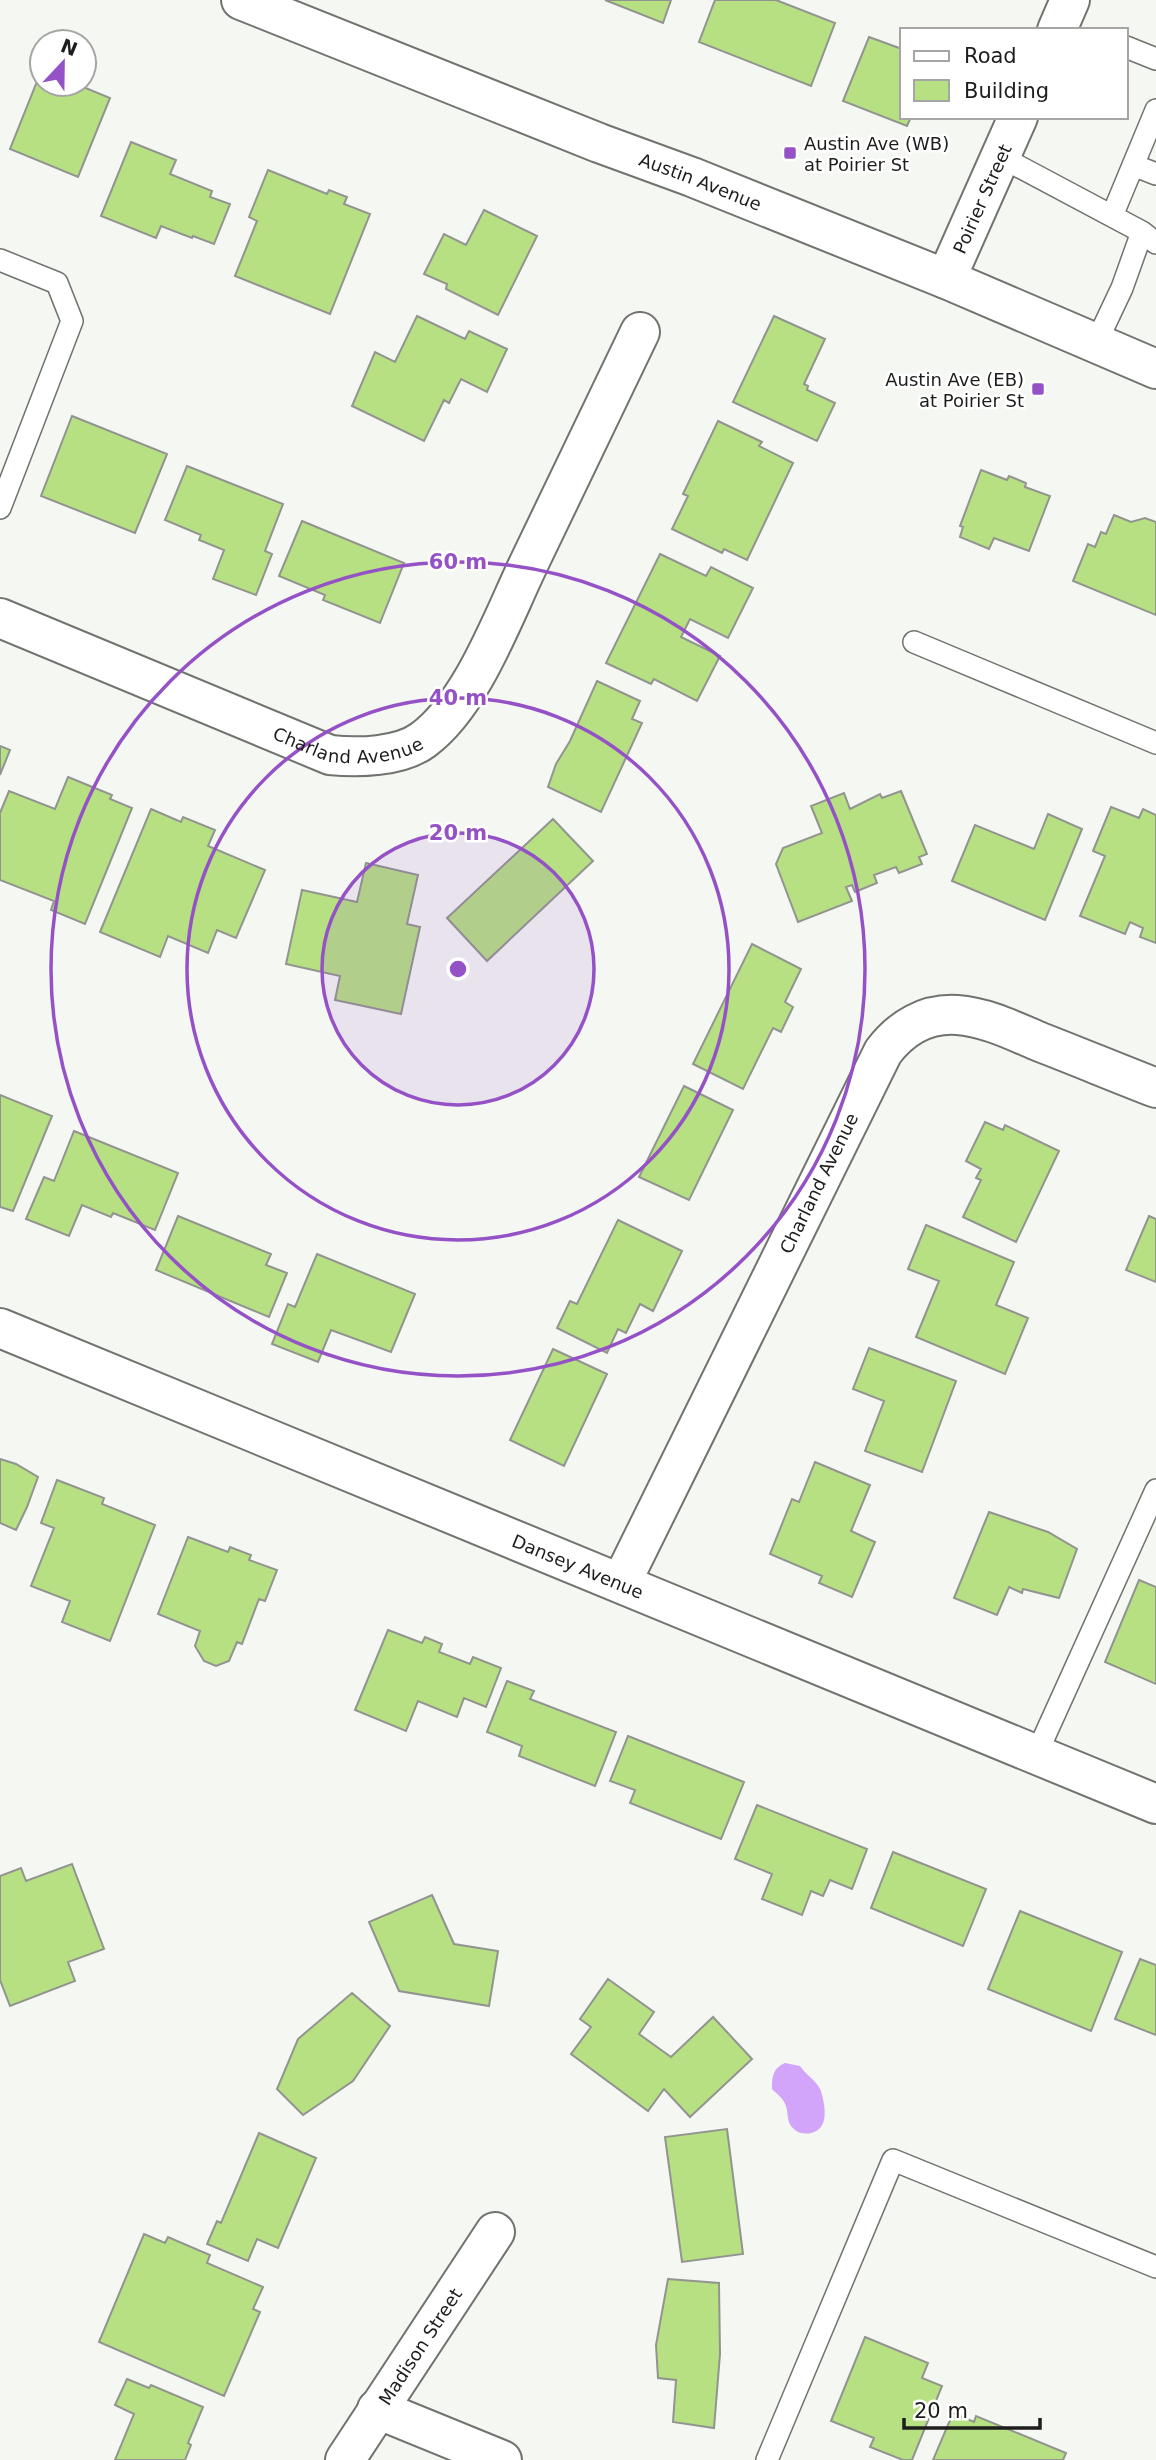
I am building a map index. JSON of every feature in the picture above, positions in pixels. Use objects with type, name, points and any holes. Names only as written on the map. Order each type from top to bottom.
[{"type":"street","name":"Austin Avenue","points":[[241,0],[946,279],[1156,369]]},
{"type":"street","name":"Poirier Street","points":[[946,279],[1017,119]]},
{"type":"street","name":"Charland Avenue","points":[[0,618],[330,755],[361,758],[389,753],[421,742],[442,723],[478,669],[640,332]]},
{"type":"street","name":"Charland Avenue","points":[[621,1583],[883,1052],[894,1038],[909,1025],[931,1018],[957,1015],[991,1022],[1156,1088]]},
{"type":"street","name":"Dansey Avenue","points":[[0,1328],[1156,1804]]},
{"type":"street","name":"Madison Street","points":[[345,2460],[495,2232]]},
{"type":"street","points":[[377,2409],[502,2460]]},
{"type":"lane","points":[[1128,48],[1156,59]]},
{"type":"lane","points":[[1112,215],[1156,110]]},
{"type":"lane","points":[[1000,157],[1149,237],[1096,343]]},
{"type":"lane","points":[[1133,165],[1156,174]]},
{"type":"lane","points":[[0,260],[57,283],[72,321],[0,508]]},
{"type":"lane","points":[[915,642],[1156,743]]},
{"type":"lane","points":[[1036,1755],[1156,1490]]},
{"type":"lane","points":[[767,2460],[893,2160],[1156,2267]]},
{"type":"shaded area","points":[[785,2063],[800,2066],[821,2091],[825,2116],[817,2131],[803,2133],[792,2127],[785,2103],[772,2089],[774,2073]]},
{"type":"building","points":[[605,0],[671,0],[663,23]]},
{"type":"building","points":[[715,0],[776,0],[835,23],[811,86],[699,42]]},
{"type":"building","points":[[869,37],[900,48],[900,119],[910,119],[907,126],[843,101]]},
{"type":"building","points":[[98,93],[110,98],[78,177],[10,149],[30,98],[98,98]]},
{"type":"building","points":[[131,142],[176,160],[170,174],[212,191],[210,197],[230,204],[214,244],[161,226],[156,238],[101,216]]},
{"type":"building","points":[[268,170],[327,194],[329,190],[347,197],[344,204],[370,214],[330,314],[235,276],[257,221],[249,217]]},
{"type":"building","points":[[484,210],[537,236],[498,315],[446,289],[447,284],[424,274],[444,234],[466,245]]},
{"type":"building","points":[[417,316],[465,339],[469,331],[507,349],[487,392],[461,379],[449,403],[444,400],[424,441],[352,406],[375,352],[395,362]]},
{"type":"building","points":[[774,316],[825,339],[804,384],[808,386],[807,390],[835,403],[817,441],[733,402]]},
{"type":"building","points":[[72,416],[167,454],[135,533],[41,496]]},
{"type":"building","points":[[718,421],[762,442],[759,446],[793,463],[747,560],[724,549],[722,553],[672,529],[688,496],[683,494]]},
{"type":"building","points":[[187,466],[283,504],[265,551],[272,554],[256,595],[213,579],[224,550],[199,540],[201,535],[165,520]]},
{"type":"building","points":[[981,470],[1007,480],[1009,476],[1026,483],[1025,487],[1050,496],[1029,551],[994,538],[989,549],[960,537],[963,527],[960,526]]},
{"type":"building","points":[[1114,515],[1131,522],[1145,518],[1156,522],[1156,615],[1073,581],[1088,544],[1095,547],[1101,532],[1106,534]]},
{"type":"building","points":[[302,521],[404,563],[380,623],[323,600],[325,595],[279,576]]},
{"type":"building","points":[[660,554],[706,576],[711,567],[753,588],[728,638],[690,619],[681,637],[720,656],[697,701],[654,679],[651,684],[606,663]]},
{"type":"building","points":[[597,681],[640,701],[632,719],[642,723],[601,812],[548,787],[556,764],[570,741]]},
{"type":"building","points":[[0,746],[10,750],[0,775]]},
{"type":"building","points":[[68,777],[112,795],[110,799],[132,808],[85,924],[51,910],[54,901],[0,880],[0,813],[9,791],[55,809]]},
{"type":"building","points":[[901,791],[927,854],[919,857],[922,864],[899,873],[896,867],[874,875],[877,883],[855,892],[852,885],[846,887],[852,901],[798,922],[776,864],[783,848],[822,833],[811,806],[844,793],[850,809],[880,794],[882,798]]},
{"type":"building","points":[[1111,807],[1139,818],[1143,809],[1156,815],[1156,943],[1140,937],[1143,928],[1130,922],[1125,934],[1080,916],[1105,856],[1093,851]]},
{"type":"building","points":[[151,809],[181,822],[183,817],[215,830],[208,846],[265,870],[236,938],[217,930],[208,953],[168,936],[160,957],[100,932]]},
{"type":"building","points":[[1048,814],[1082,829],[1045,920],[952,881],[975,825],[1034,849]]},
{"type":"building","points":[[553,819],[593,861],[487,961],[447,918]]},
{"type":"building","points":[[366,863],[418,875],[407,924],[420,927],[401,1014],[335,1000],[340,976],[286,964],[302,890],[357,902]]},
{"type":"building","points":[[752,944],[801,969],[785,1002],[793,1007],[781,1032],[773,1028],[743,1089],[693,1064]]},
{"type":"building","points":[[684,1086],[733,1110],[689,1200],[639,1177]]},
{"type":"building","points":[[0,1095],[52,1116],[13,1211],[0,1207]]},
{"type":"building","points":[[985,1122],[1003,1130],[1005,1125],[1059,1151],[1016,1242],[963,1217],[981,1180],[976,1178],[981,1169],[966,1161]]},
{"type":"building","points":[[74,1131],[178,1173],[155,1230],[113,1213],[111,1217],[82,1205],[69,1236],[26,1219],[44,1177],[54,1181]]},
{"type":"building","points":[[178,1216],[271,1254],[266,1265],[287,1273],[269,1317],[156,1270]]},
{"type":"building","points":[[1149,1216],[1156,1219],[1156,1282],[1126,1270]]},
{"type":"building","points":[[618,1220],[682,1251],[653,1311],[640,1304],[626,1333],[618,1329],[607,1353],[557,1328],[570,1301],[577,1304]]},
{"type":"building","points":[[926,1225],[1014,1262],[996,1305],[1028,1318],[1005,1374],[916,1337],[939,1281],[908,1269]]},
{"type":"building","points":[[317,1254],[415,1294],[391,1352],[331,1330],[318,1362],[272,1344],[288,1304],[295,1307]]},
{"type":"building","points":[[869,1348],[956,1381],[922,1472],[865,1451],[884,1401],[853,1389]]},
{"type":"building","points":[[553,1349],[607,1374],[564,1466],[510,1440]]},
{"type":"building","points":[[0,1459],[16,1464],[38,1477],[16,1530],[0,1523]]},
{"type":"building","points":[[815,1462],[870,1485],[851,1531],[875,1542],[852,1597],[819,1583],[822,1576],[770,1554],[792,1499],[799,1502]]},
{"type":"building","points":[[57,1480],[104,1498],[102,1504],[155,1525],[110,1641],[62,1622],[70,1601],[31,1586],[54,1528],[41,1523]]},
{"type":"building","points":[[989,1512],[1048,1532],[1077,1549],[1059,1598],[1023,1589],[1022,1593],[1009,1587],[997,1615],[954,1598]]},
{"type":"building","points":[[188,1537],[228,1552],[230,1547],[251,1555],[249,1560],[277,1570],[265,1601],[259,1599],[242,1644],[237,1642],[229,1661],[216,1666],[204,1661],[195,1646],[200,1631],[158,1614]]},
{"type":"building","points":[[1139,1580],[1156,1587],[1156,1684],[1105,1662]]},
{"type":"building","points":[[388,1630],[422,1643],[425,1637],[442,1644],[439,1652],[470,1664],[473,1657],[501,1668],[486,1707],[464,1698],[457,1717],[418,1701],[406,1731],[355,1710]]},
{"type":"building","points":[[507,1681],[534,1691],[530,1699],[616,1732],[595,1786],[519,1756],[522,1746],[487,1732]]},
{"type":"building","points":[[628,1736],[744,1782],[721,1839],[630,1803],[635,1790],[610,1781]]},
{"type":"building","points":[[757,1805],[867,1849],[852,1889],[830,1880],[823,1896],[811,1891],[802,1915],[762,1899],[772,1874],[735,1859]]},
{"type":"building","points":[[893,1852],[986,1889],[963,1946],[871,1908]]},
{"type":"building","points":[[72,1864],[104,1949],[68,1962],[75,1981],[10,2006],[0,1980],[0,1876],[21,1868],[26,1881]]},
{"type":"building","points":[[432,1895],[454,1944],[498,1951],[489,2006],[399,1991],[369,1922]]},
{"type":"building","points":[[1020,1911],[1122,1952],[1091,2031],[988,1989]]},
{"type":"building","points":[[1140,1959],[1156,1965],[1156,2035],[1115,2019]]},
{"type":"building","points":[[608,1979],[654,2012],[639,2034],[671,2057],[713,2017],[752,2059],[690,2117],[664,2089],[648,2111],[571,2054],[591,2027],[580,2019]]},
{"type":"building","points":[[352,1993],[390,2026],[353,2081],[303,2115],[277,2089],[298,2039]]},
{"type":"building","points":[[727,2129],[743,2254],[682,2262],[665,2137]]},
{"type":"building","points":[[259,2133],[316,2158],[278,2248],[257,2239],[248,2261],[207,2244],[217,2221],[221,2223]]},
{"type":"building","points":[[144,2234],[165,2243],[168,2237],[210,2255],[207,2263],[263,2287],[253,2309],[260,2312],[224,2396],[99,2342]]},
{"type":"building","points":[[668,2279],[719,2283],[720,2354],[714,2428],[673,2422],[676,2380],[658,2378],[656,2345]]},
{"type":"building","points":[[865,2337],[928,2363],[922,2378],[942,2386],[912,2460],[903,2460],[870,2447],[874,2438],[831,2421]]},
{"type":"building","points":[[127,2379],[149,2388],[151,2385],[203,2407],[188,2443],[191,2445],[185,2460],[115,2460],[134,2414],[115,2405]]},
{"type":"building","points":[[953,2413],[974,2422],[976,2416],[1066,2453],[1063,2460],[933,2460]]},
{"type":"place","name":"Austin Ave (WB) at Poirier St","points":[[790,153]]},
{"type":"place","name":"Austin Ave (EB) at Poirier St","points":[[1038,389]]}]
